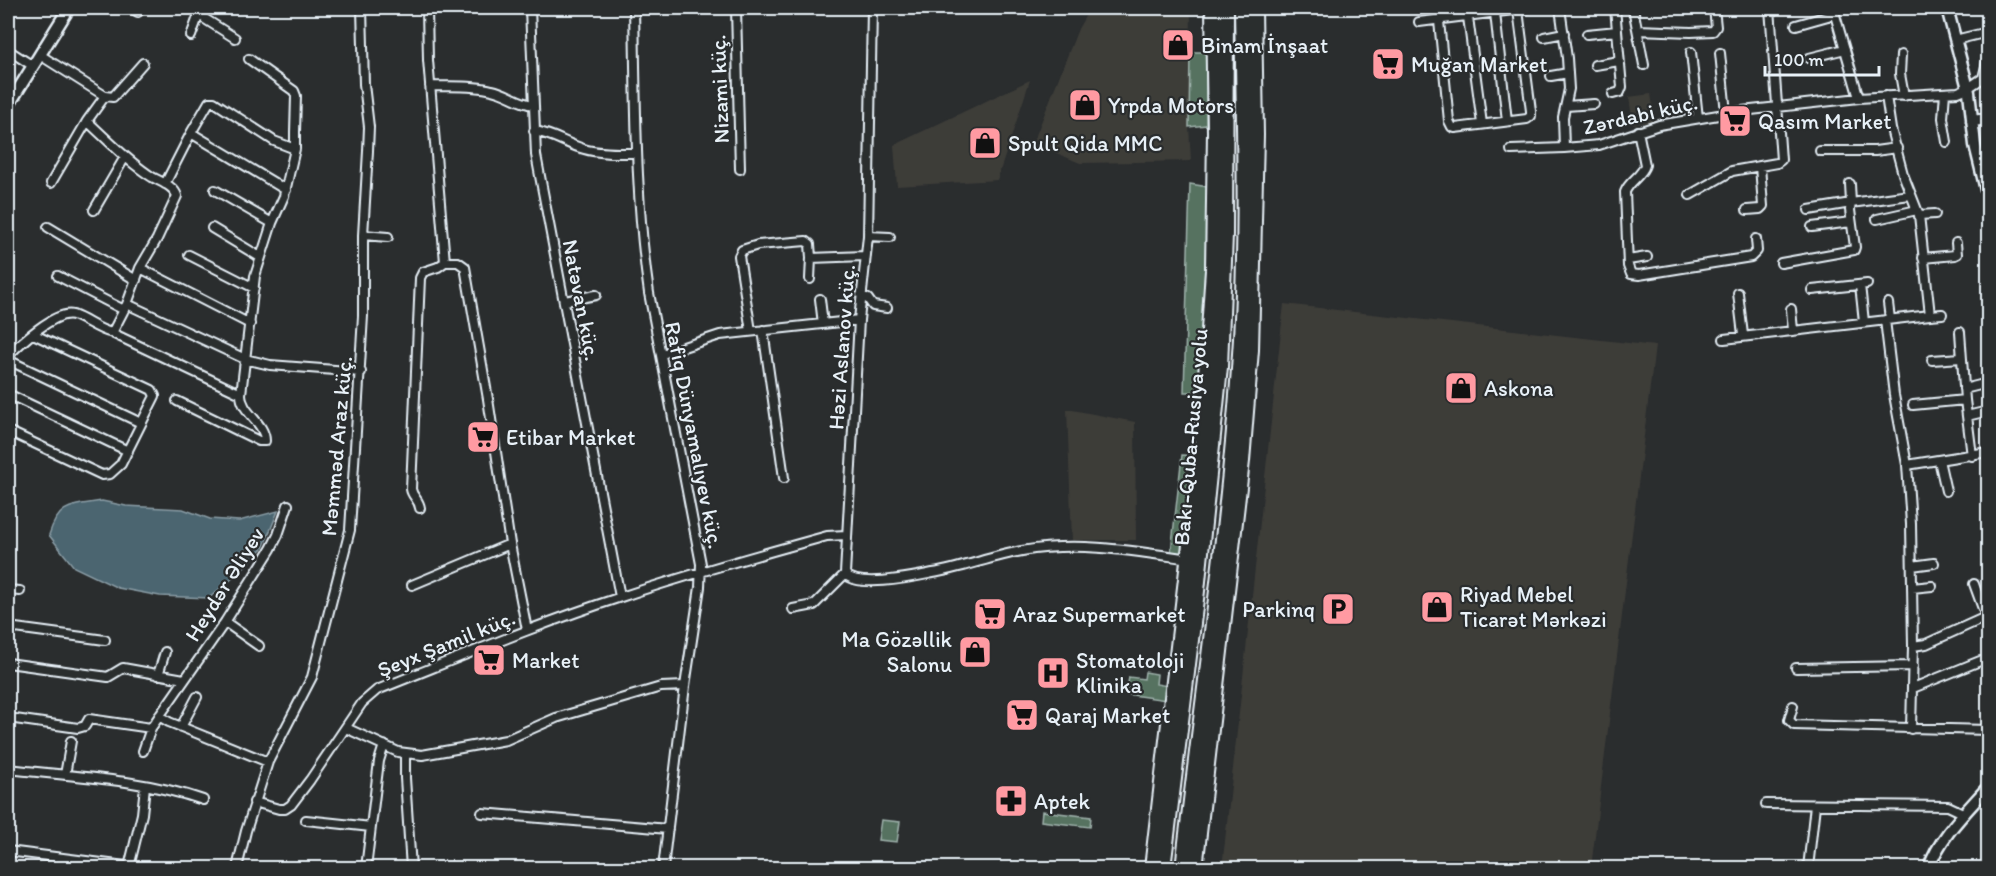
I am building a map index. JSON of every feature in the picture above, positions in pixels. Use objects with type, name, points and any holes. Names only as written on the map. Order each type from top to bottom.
[{"type":"highway","points":[[1152,868],[1201,451],[1213,270],[1215,142],[1213,8]]},
{"type":"highway","name":"Bakı-Quba-Rusiya yolu","points":[[1162,868],[1197,591],[1220,367],[1225,234],[1226,8]]},
{"type":"highway","name":"Bakı-Quba-Rusiya yolu","points":[[1183,868],[1231,458],[1239,369],[1245,228],[1242,8]]},
{"type":"highway","points":[[1195,868],[1242,461],[1251,350],[1256,157],[1254,8]]},
{"type":"street","points":[[8,106],[69,8]]},
{"type":"street","name":"Məmməd Araz küç.","points":[[237,868],[267,762],[312,678],[350,530],[361,372],[363,235],[369,127],[364,84],[362,8]]},
{"type":"street","points":[[427,8],[430,86],[445,262]]},
{"type":"street","name":"Natəvan küç.","points":[[530,8],[532,105],[540,182],[620,597]]},
{"type":"street","name":"Rafiq Dünyamalıyev küç.","points":[[634,8],[643,251],[700,555],[701,571],[663,868]]},
{"type":"street","name":"Nizami küç.","points":[[736,8],[741,169]]},
{"type":"street","name":"Həzi Aslanov küç.","points":[[845,574],[859,320],[868,236],[872,8]]},
{"type":"street","points":[[1419,22],[1529,8]]},
{"type":"street","name":"Zərdabi küç.","points":[[1560,8],[1568,73],[1568,96],[1563,117],[1564,147],[1599,145],[1659,125],[1726,113],[1858,98],[1946,93],[1968,88]]},
{"type":"street","points":[[1613,94],[1622,90],[1616,8]]},
{"type":"street","points":[[1633,8],[1644,65]]},
{"type":"street","points":[[1638,30],[1713,31],[1716,27],[1714,8]]},
{"type":"street","points":[[1689,195],[1732,171],[1778,163],[1780,160],[1770,8]]},
{"type":"street","points":[[1947,8],[1968,88],[1977,155],[1989,198]]},
{"type":"street","points":[[1438,21],[1450,124],[1455,128],[1527,119],[1532,116],[1518,9]]},
{"type":"street","points":[[191,36],[196,11],[235,38]]},
{"type":"street","points":[[1796,25],[1834,11],[1858,98]]},
{"type":"street","points":[[1495,14],[1507,121]]},
{"type":"street","points":[[1468,17],[1482,124]]},
{"type":"street","points":[[1587,34],[1617,30]]},
{"type":"street","points":[[1955,40],[1989,32]]},
{"type":"street","points":[[1544,37],[1564,33]]},
{"type":"street","points":[[1809,58],[1845,49]]},
{"type":"street","points":[[8,50],[33,66]]},
{"type":"street","points":[[1691,52],[1698,118]]},
{"type":"street","points":[[1720,53],[1726,113]]},
{"type":"street","points":[[40,55],[105,96],[113,97],[142,63]]},
{"type":"street","points":[[1901,55],[1900,74],[1904,96]]},
{"type":"street","points":[[1968,88],[1983,78],[1989,58]]},
{"type":"street","points":[[177,401],[264,442],[266,440],[264,433],[244,406],[241,394],[260,257],[286,190],[295,149],[296,96],[294,91],[249,59]]},
{"type":"street","points":[[1595,65],[1619,62]]},
{"type":"street","points":[[1551,76],[1568,73]]},
{"type":"street","points":[[430,86],[489,89],[532,105]]},
{"type":"street","points":[[1946,93],[1943,118],[1947,142]]},
{"type":"street","points":[[51,183],[87,121],[105,96]]},
{"type":"street","points":[[1886,96],[1896,148],[1910,195],[1918,212],[1930,315]]},
{"type":"street","points":[[165,184],[209,102],[214,102],[274,141],[295,149]]},
{"type":"street","points":[[1566,106],[1594,104]]},
{"type":"street","points":[[1972,121],[1989,119]]},
{"type":"street","points":[[87,121],[125,157],[141,170],[174,190],[177,196],[157,239],[140,268],[126,307],[112,333]]},
{"type":"street","points":[[534,131],[557,136],[582,149],[598,152],[638,153]]},
{"type":"street","points":[[1638,131],[1645,165],[1644,170],[1625,192],[1629,272],[1635,275],[1740,260],[1755,255],[1756,239]]},
{"type":"street","points":[[190,134],[286,190]]},
{"type":"street","points":[[1511,150],[1564,147]]},
{"type":"street","points":[[1820,151],[1875,151],[1896,148]]},
{"type":"street","points":[[94,210],[125,157]]},
{"type":"street","points":[[1747,210],[1760,209],[1763,206],[1760,166]]},
{"type":"street","points":[[1781,263],[1854,250],[1850,183]]},
{"type":"street","points":[[215,190],[272,223]]},
{"type":"street","points":[[1809,210],[1910,195]]},
{"type":"street","points":[[1877,219],[1918,212],[1935,214]]},
{"type":"street","points":[[1812,227],[1851,222]]},
{"type":"street","points":[[48,227],[136,280]]},
{"type":"street","points":[[212,228],[260,257]]},
{"type":"street","points":[[363,235],[388,237]]},
{"type":"street","points":[[868,236],[890,237]]},
{"type":"street","points":[[752,331],[739,256],[742,250],[758,245],[806,241],[810,244],[810,279]]},
{"type":"street","points":[[1923,258],[1955,255],[1957,254],[1956,243]]},
{"type":"street","points":[[189,255],[254,288]]},
{"type":"street","points":[[811,258],[865,256]]},
{"type":"street","points":[[1628,260],[1647,257]]},
{"type":"street","points":[[420,507],[420,502],[412,494],[411,489],[420,278],[423,272],[445,262],[458,262],[465,267],[510,544],[527,630]]},
{"type":"street","points":[[140,268],[250,324]]},
{"type":"street","points":[[58,276],[245,359],[270,365],[361,372]]},
{"type":"street","points":[[1812,290],[1863,285],[1864,322]]},
{"type":"street","points":[[1738,293],[1743,335]]},
{"type":"street","points":[[564,301],[596,295]]},
{"type":"street","points":[[861,295],[873,306],[887,309]]},
{"type":"street","points":[[820,299],[823,324]]},
{"type":"street","points":[[1888,303],[1894,395],[1907,465],[1912,566],[1911,729]]},
{"type":"street","points":[[1791,309],[1793,330]]},
{"type":"street","points":[[141,423],[8,358],[41,328],[55,318],[68,314],[241,394]]},
{"type":"street","points":[[1724,339],[1743,335],[1942,314]]},
{"type":"street","points":[[662,354],[684,349],[712,337],[859,320]]},
{"type":"street","points":[[764,330],[784,478]]},
{"type":"street","points":[[1960,332],[1972,456]]},
{"type":"street","points":[[8,431],[102,475],[110,474],[121,464],[155,396],[152,390],[33,334]]},
{"type":"street","points":[[1932,360],[1961,358]]},
{"type":"street","points":[[1964,389],[1988,383]]},
{"type":"street","points":[[8,394],[128,451]]},
{"type":"street","points":[[1913,405],[1965,400]]},
{"type":"street","points":[[1967,416],[1989,411]]},
{"type":"street","points":[[1907,465],[1989,453]]},
{"type":"street","points":[[1939,460],[1946,491]]},
{"type":"street","name":"Heydər Əliyev","points":[[143,751],[151,728],[225,622],[271,549],[288,505]]},
{"type":"street","name":"Şeyx Şamil küç.","points":[[254,802],[279,809],[285,809],[291,805],[362,703],[372,693],[527,630],[620,597],[701,571],[827,536],[846,535]]},
{"type":"street","points":[[412,585],[510,544]]},
{"type":"street","points":[[793,609],[814,605],[845,574],[854,580],[868,581],[908,578],[957,569],[1020,551],[1077,546],[1124,549],[1190,559]]},
{"type":"street","points":[[1912,566],[1934,563]]},
{"type":"street","points":[[1913,646],[1926,644],[1987,617],[1974,584]]},
{"type":"street","points":[[1912,588],[1932,586]]},
{"type":"street","points":[[8,590],[20,591]]},
{"type":"street","points":[[225,622],[259,646]]},
{"type":"street","points":[[8,627],[105,640]]},
{"type":"street","points":[[158,675],[165,652]]},
{"type":"street","points":[[1913,688],[1980,661]]},
{"type":"street","points":[[8,663],[108,676],[123,668],[184,679]]},
{"type":"street","points":[[1796,668],[1913,666]]},
{"type":"street","points":[[346,728],[405,753],[422,755],[506,740],[556,718],[662,687],[685,686]]},
{"type":"street","points":[[181,727],[198,696]]},
{"type":"street","points":[[1792,706],[1789,720],[1794,725],[1989,730]]},
{"type":"street","points":[[159,716],[267,762]]},
{"type":"street","points":[[8,718],[78,728],[85,726],[89,719],[151,728]]},
{"type":"street","points":[[65,775],[71,741]]},
{"type":"street","points":[[366,868],[384,745]]},
{"type":"street","points":[[405,753],[411,868]]},
{"type":"street","points":[[8,769],[145,786],[176,791],[203,800]]},
{"type":"street","points":[[129,867],[142,814],[145,786]]},
{"type":"street","points":[[1929,868],[1939,845],[1989,787]]},
{"type":"street","points":[[1766,804],[1948,806],[1965,814]]},
{"type":"street","points":[[1808,868],[1815,805]]},
{"type":"street","points":[[482,813],[668,829]]},
{"type":"street","points":[[306,819],[371,827]]},
{"type":"street","points":[[8,851],[141,868]]},
{"type":"shaded area","points":[[1095,8],[1191,10],[1189,127],[1191,161],[1080,163],[1033,143],[1078,29],[1087,13]]},
{"type":"shaded area","points":[[1030,80],[997,180],[897,186],[894,145]]},
{"type":"shaded area","points":[[1651,94],[1655,121],[1633,124],[1629,97]]},
{"type":"shaded area","name":"Riyad Mebel Ticarət Mərkəzi","points":[[1284,304],[1655,346],[1591,868],[1222,868]]},
{"type":"shaded area","points":[[1067,409],[1135,422],[1136,540],[1072,540]]},
{"type":"green space","points":[[1190,52],[1206,52],[1206,125],[1189,127]]},
{"type":"green space","points":[[1190,184],[1208,187],[1200,392],[1184,392]]},
{"type":"green space","points":[[1182,455],[1194,456],[1184,553],[1171,552]]},
{"type":"green space","points":[[1145,672],[1157,674],[1156,684],[1168,686],[1166,700],[1126,694],[1129,677],[1144,679]]},
{"type":"green space","points":[[1042,811],[1091,817],[1090,827],[1041,821]]},
{"type":"green space","points":[[881,820],[900,822],[897,842],[878,840]]},
{"type":"water","points":[[102,501],[126,506],[183,509],[210,519],[239,521],[278,511],[263,548],[209,598],[160,596],[118,588],[74,567],[49,535],[62,511]]},
{"type":"place","name":"Binam İnşaat","points":[[1178,45]]},
{"type":"place","name":"Muğan Market","points":[[1388,64]]},
{"type":"place","name":"Yrpda Motors","points":[[1085,105]]},
{"type":"place","name":"Qasım Market","points":[[1735,121]]},
{"type":"place","name":"Spult Qida MMC","points":[[985,143]]},
{"type":"place","name":"Askona","points":[[1461,388]]},
{"type":"place","name":"Etibar Market","points":[[483,437]]},
{"type":"place","name":"Riyad Mebel Ticarət Mərkəzi","points":[[1437,607]]},
{"type":"place","name":"Parkinq","points":[[1338,609]]},
{"type":"place","name":"Araz Supermarket","points":[[990,614]]},
{"type":"place","name":"Ma Gözəllik Salonu","points":[[975,652]]},
{"type":"place","name":"Market","points":[[489,660]]},
{"type":"place","name":"Stomatoloji Klinika","points":[[1053,673]]},
{"type":"place","name":"Qaraj Market","points":[[1022,715]]},
{"type":"place","name":"Aptek","points":[[1011,801]]}]
